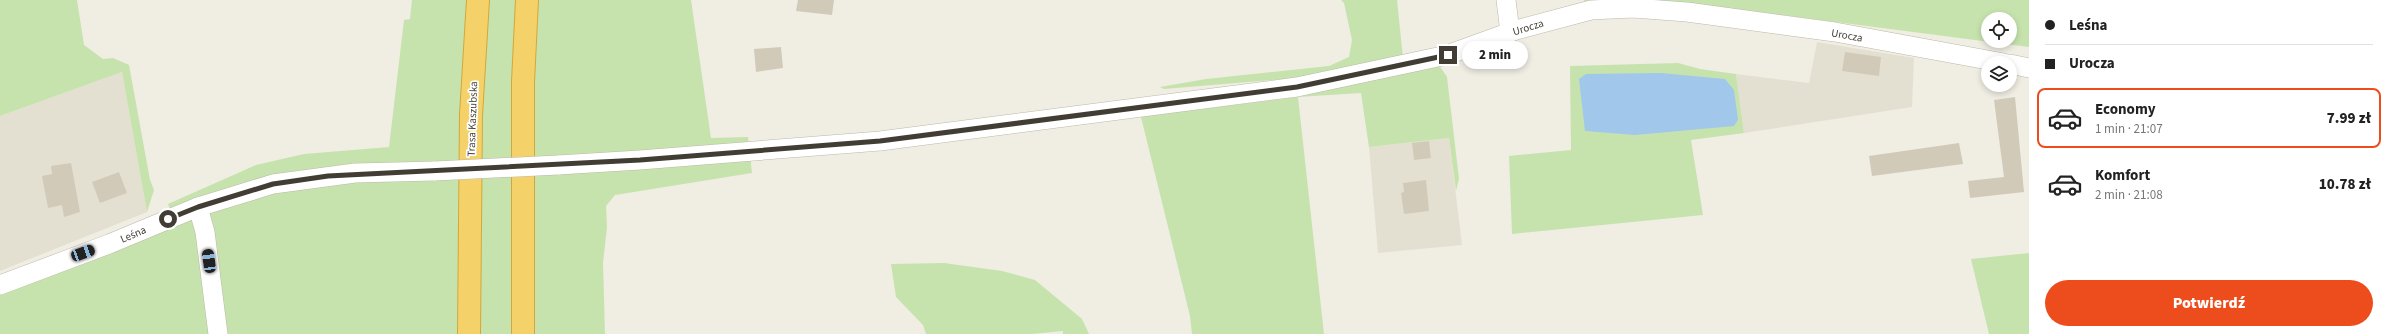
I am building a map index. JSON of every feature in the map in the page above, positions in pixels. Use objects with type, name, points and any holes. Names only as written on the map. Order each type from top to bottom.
[{"type":"highway","name":"Trasa Kaszubska","points":[[469,334],[471,115],[478,0]]},
{"type":"highway","points":[[523,334],[523,90],[527,0]]},
{"type":"street","points":[[1506,0],[1510,32]]},
{"type":"street","name":"Urocza","points":[[745,152],[880,141],[1297,87],[1448,55],[1510,32],[1571,14],[1632,8],[1687,12],[1835,32],[1981,59]]},
{"type":"street","points":[[2017,65],[2029,68]]},
{"type":"street","name":"Leśna","points":[[0,285],[109,244],[198,207],[273,184],[355,173],[558,165],[745,152]]},
{"type":"street","points":[[198,207],[205,232],[218,334]]},
{"type":"shaded area","points":[[1817,42],[1914,58],[1912,107],[1744,133],[1736,74],[1809,83]]},
{"type":"shaded area","points":[[122,72],[147,212],[0,271],[0,116]]},
{"type":"shaded area","points":[[1449,138],[1462,245],[1378,253],[1369,147]]},
{"type":"green space","points":[[0,0],[77,0],[84,45],[103,59],[113,58],[129,65],[150,180],[154,190],[147,212],[122,72],[0,116]]},
{"type":"green space","points":[[412,0],[691,0],[711,138],[748,137],[752,173],[615,195],[606,206],[607,227],[603,263],[605,334],[0,334],[0,291],[175,222],[168,204],[256,165],[304,154],[389,147],[404,20],[410,19]]},
{"type":"green space","points":[[1341,0],[1397,0],[1403,58],[1296,78],[1164,89],[1160,87],[1206,79],[1329,66],[1349,57],[1352,40],[1344,3]]},
{"type":"green space","points":[[1584,0],[2029,0],[2029,47],[2017,45],[2017,12],[1981,12],[1981,41],[1758,12],[1585,7]]},
{"type":"green space","points":[[1433,63],[1441,68],[1447,77],[1459,179],[1456,191],[1449,138],[1369,147],[1361,93],[1298,97]]},
{"type":"green space","points":[[1678,63],[1700,69],[1736,74],[1744,133],[1691,140],[1703,215],[1512,234],[1509,156],[1571,150],[1570,66]]},
{"type":"green space","points":[[1298,97],[1324,334],[1192,334],[1190,316],[1140,113],[1218,107]]},
{"type":"green space","points":[[2029,253],[2029,334],[1989,334],[1971,259]]},
{"type":"green space","points":[[944,263],[1002,271],[1035,280],[1082,319],[1089,334],[1063,334],[1063,331],[1032,334],[926,334],[923,325],[896,297],[891,264]]},
{"type":"water","points":[[1661,73],[1725,79],[1734,90],[1738,120],[1734,126],[1635,135],[1585,131],[1579,79],[1586,74]]},
{"type":"building","points":[[798,0],[834,0],[832,15],[796,11]]},
{"type":"building","points":[[781,47],[783,68],[756,72],[754,49]]},
{"type":"building","points":[[1845,52],[1881,57],[1879,76],[1842,71]]},
{"type":"building","points":[[2015,97],[2024,192],[1970,198],[1968,181],[2004,177],[1994,100]]},
{"type":"building","points":[[1429,141],[1431,158],[1414,160],[1412,143]]},
{"type":"building","points":[[1959,143],[1963,164],[1872,176],[1869,156]]},
{"type":"building","points":[[71,163],[80,212],[64,217],[62,205],[48,208],[42,176],[52,174],[51,166]]},
{"type":"building","points":[[119,172],[127,193],[100,203],[92,182]]},
{"type":"building","points":[[1426,180],[1429,211],[1404,214],[1401,193],[1404,192],[1403,183]]},
{"type":"route","points":[[168,219],[226,197],[273,184],[328,176],[355,173],[435,171],[640,160],[880,141],[1094,112],[1297,87],[1448,55]]}]
